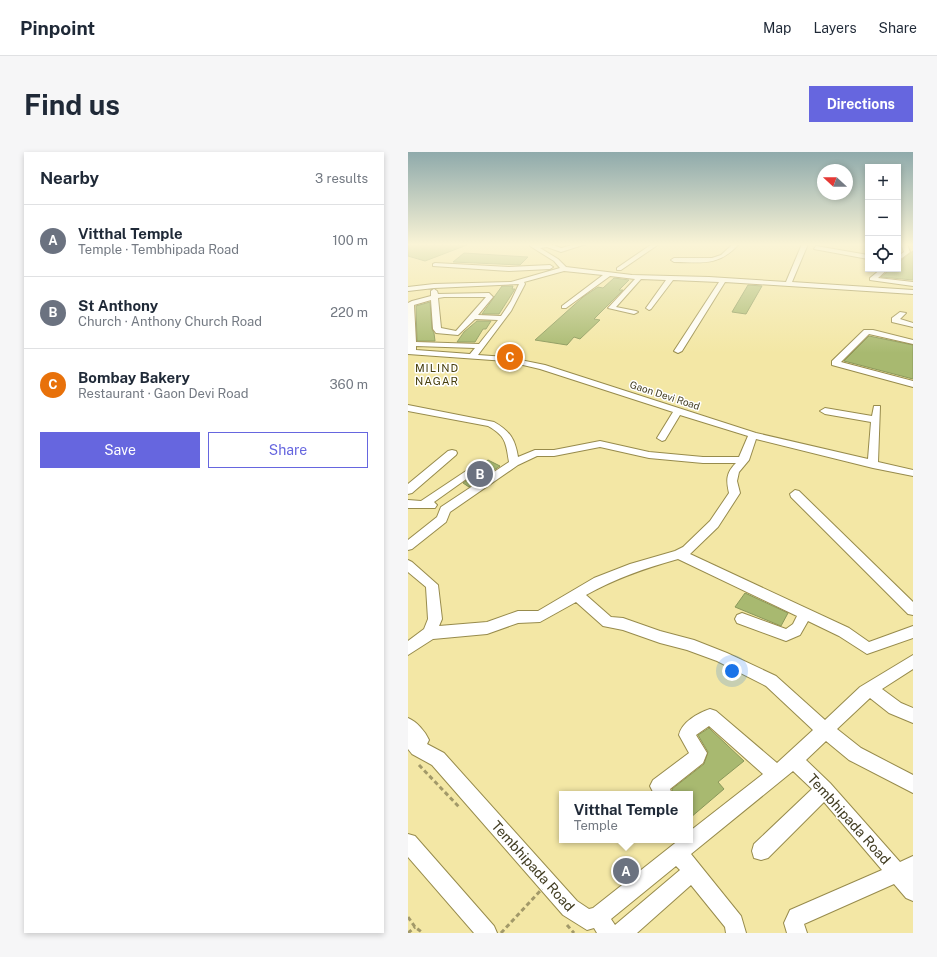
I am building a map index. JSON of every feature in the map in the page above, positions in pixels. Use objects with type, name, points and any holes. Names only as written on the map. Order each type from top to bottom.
[{"type":"street","points":[[409,288],[472,284],[511,284],[525,280]]},
{"type":"street","points":[[564,307],[601,280]]},
{"type":"street","points":[[634,312],[611,308],[637,280]]},
{"type":"street","points":[[649,308],[669,280]]},
{"type":"street","points":[[678,351],[723,280]]},
{"type":"street","points":[[730,280],[913,292]]},
{"type":"street","points":[[884,280],[913,284]]},
{"type":"street","points":[[472,357],[502,318],[520,291],[522,284],[520,282]]},
{"type":"street","points":[[435,286],[480,285]]},
{"type":"street","points":[[435,286],[435,296],[437,329],[439,331],[458,333],[490,295],[435,296],[411,304],[410,349],[455,351],[460,346],[480,346]]},
{"type":"street","points":[[902,313],[895,320],[913,325]]},
{"type":"street","points":[[473,316],[502,318]]},
{"type":"street","points":[[913,342],[873,332],[867,332],[835,364],[913,384]]},
{"type":"street","name":"Gaon Devi Road","points":[[410,349],[472,357],[506,359],[542,367],[753,435],[873,465],[913,473]]},
{"type":"street","points":[[408,408],[491,424],[503,429],[510,437],[514,463]]},
{"type":"street","points":[[873,465],[877,408]]},
{"type":"street","points":[[662,438],[678,411]]},
{"type":"street","points":[[825,411],[876,420]]},
{"type":"street","points":[[408,649],[430,633],[487,628],[518,617],[540,616],[599,582],[634,567],[687,550],[714,524],[735,493],[732,481],[734,471],[744,460],[753,435]]},
{"type":"street","points":[[408,546],[442,519],[445,510],[514,463],[536,453],[554,453],[600,444],[649,455],[703,460],[744,460]]},
{"type":"street","points":[[408,490],[452,453]]},
{"type":"street","points":[[423,505],[475,468]]},
{"type":"street","points":[[795,494],[913,610]]},
{"type":"street","points":[[408,504],[434,505],[445,510]]},
{"type":"street","points":[[678,554],[844,632],[867,648],[871,648],[913,632]]},
{"type":"street","points":[[408,565],[432,585],[435,619],[430,633]]},
{"type":"street","points":[[577,595],[608,622],[624,624],[660,637],[689,644],[722,657],[771,681],[803,712],[855,754],[913,784]]},
{"type":"street","points":[[742,618],[786,635],[791,635],[794,633],[804,614]]},
{"type":"street","points":[[794,760],[870,689],[913,661]]},
{"type":"street","points":[[870,689],[895,708],[913,716]]},
{"type":"street","points":[[661,791],[659,786],[699,754],[687,735],[688,731],[710,716],[776,774]]},
{"type":"street","points":[[408,726],[438,759]]},
{"type":"street","name":"Tembhipada Road","points":[[408,736],[418,748],[438,759],[574,912],[587,920],[604,925],[678,853],[686,843]]},
{"type":"street","name":"Tembhipada Road","points":[[693,835],[794,760],[902,869],[913,891]]},
{"type":"street","points":[[761,851],[824,789]]},
{"type":"street","points":[[408,843],[487,933]]},
{"type":"street","points":[[678,853],[734,923],[736,933]]},
{"type":"street","points":[[797,933],[794,923],[797,917],[902,869],[913,856]]},
{"type":"street","points":[[622,933],[693,871]]},
{"type":"path","points":[[501,933],[542,889]]},
{"type":"path","points":[[408,917],[415,927],[423,933]]},
{"type":"path","points":[[408,933],[415,927]]},
{"type":"building","points":[[611,280],[629,280],[619,290],[623,290],[594,319],[600,320],[580,339],[574,337],[567,345],[535,340],[583,297],[598,287],[603,288]]},
{"type":"building","points":[[748,285],[762,286],[746,314],[732,312]]},
{"type":"building","points":[[502,286],[513,286],[512,289],[515,289],[499,314],[482,314]]},
{"type":"building","points":[[430,302],[432,329],[435,341],[417,341],[416,306]]},
{"type":"building","points":[[477,321],[491,321],[486,329],[483,329],[475,342],[457,342],[464,332]]},
{"type":"building","points":[[869,336],[913,345],[913,379],[844,361]]},
{"type":"building","points":[[488,460],[500,466],[469,487],[463,483],[480,471],[480,466]]},
{"type":"building","points":[[745,593],[788,613],[781,626],[735,607]]},
{"type":"building","points":[[709,728],[744,761],[718,782],[724,789],[693,815],[693,791],[672,791],[672,789],[704,764],[708,752],[698,735]]},
{"type":"place","name":"Bombay Bakery","points":[[510,357]]},
{"type":"place","name":"St Anthony","points":[[480,474]]},
{"type":"place","name":"Vitthal Temple","points":[[626,871]]},
{"type":"district","name":"MILIND NAGAR","points":[[437,374]]}]
